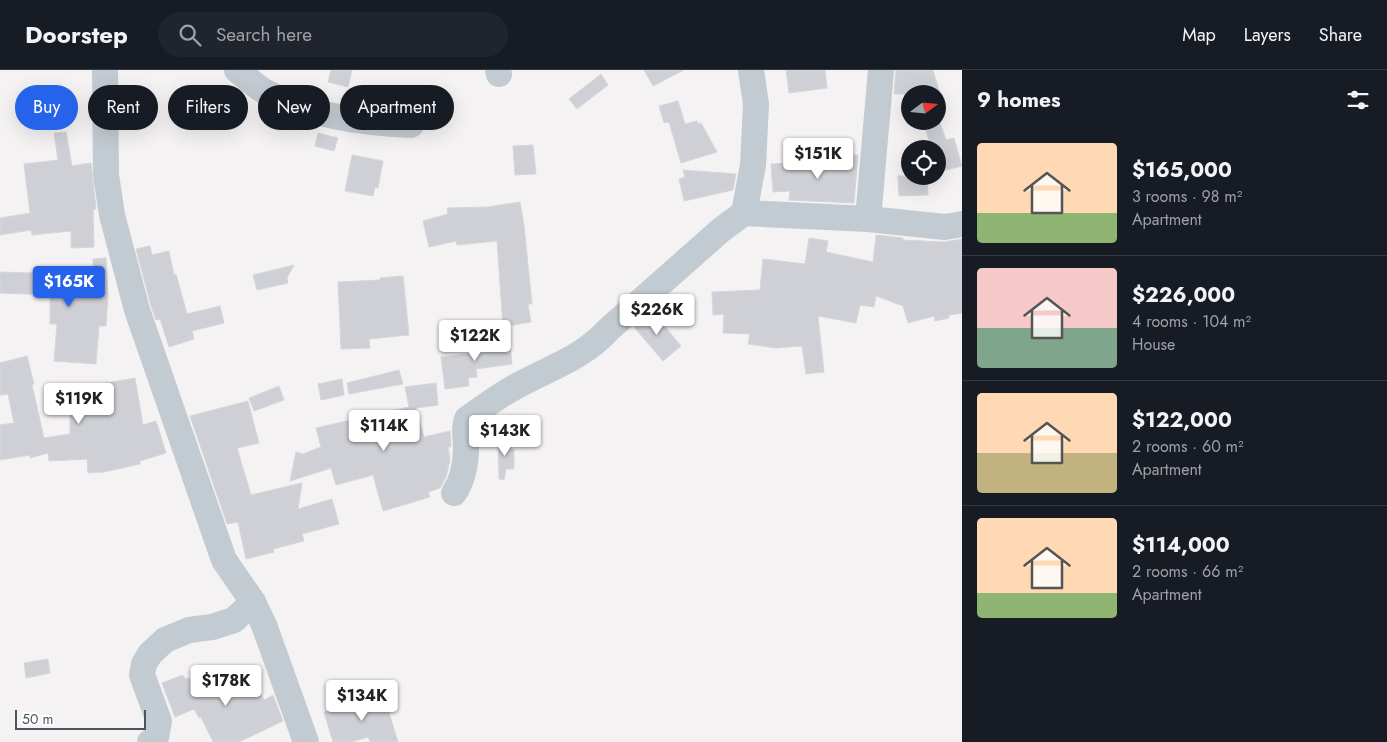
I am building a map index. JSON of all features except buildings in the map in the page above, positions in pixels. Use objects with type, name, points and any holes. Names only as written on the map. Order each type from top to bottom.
[{"type":"street","points":[[105,70],[106,175],[112,215],[137,310],[224,560],[253,602],[264,625],[306,742]]},
{"type":"street","points":[[237,70],[263,91],[292,104],[340,116]]},
{"type":"street","points":[[744,213],[753,165],[756,104],[751,70]]},
{"type":"street","points":[[868,219],[881,70]]},
{"type":"street","points":[[454,493],[461,483],[466,452],[464,428],[467,419],[517,386],[597,343],[608,330],[720,230],[744,213],[868,219],[945,227],[962,224]]},
{"type":"street","points":[[150,742],[156,738],[159,721],[142,675],[144,664],[150,654],[165,640],[189,630],[212,628],[234,620],[253,602]]}]
